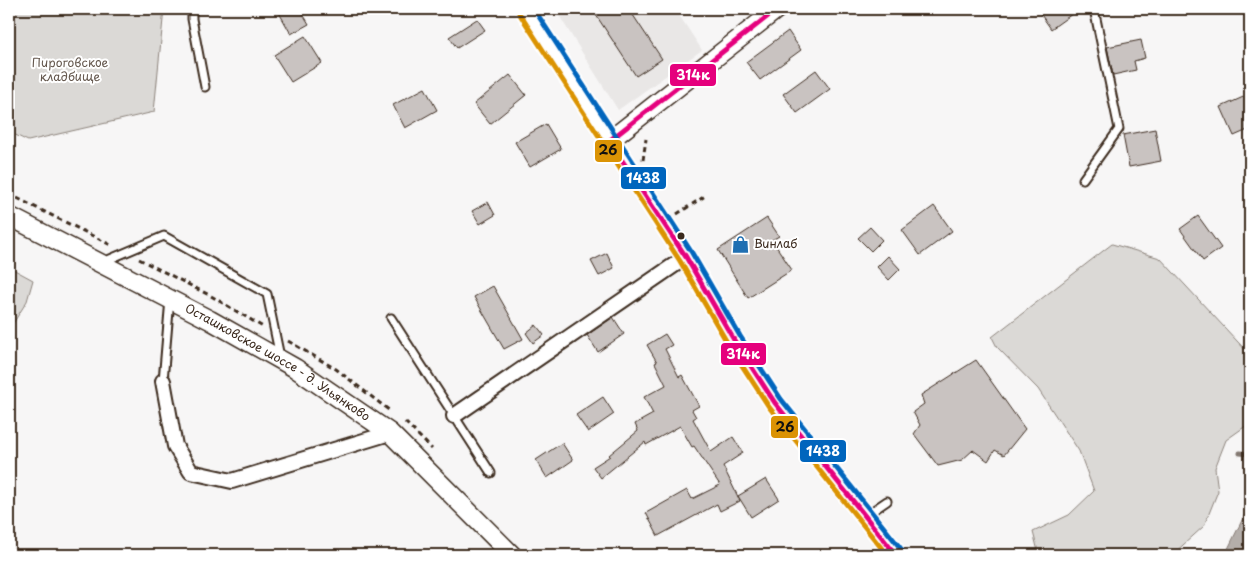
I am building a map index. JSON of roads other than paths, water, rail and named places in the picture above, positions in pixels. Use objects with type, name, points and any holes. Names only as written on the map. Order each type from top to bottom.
[{"type":"street","points":[[525,9],[686,257],[734,340],[775,403],[896,555]]},
{"type":"street","points":[[609,141],[777,9]]},
{"type":"street","name":"Осташковское шоссе - д. Ульянково","points":[[9,216],[17,224],[101,263],[281,360],[390,433],[507,550]]},
{"type":"street","points":[[454,416],[686,257]]},
{"type":"street","points":[[163,381],[175,446],[192,472],[232,481],[390,433]]},
{"type":"lane","points":[[192,9],[192,19],[205,87]]},
{"type":"lane","points":[[1083,179],[1119,128],[1094,9]]},
{"type":"lane","points":[[101,263],[164,236],[268,294],[281,360]]},
{"type":"lane","points":[[163,381],[170,299]]},
{"type":"lane","points":[[391,318],[491,473]]},
{"type":"lane","points":[[865,516],[887,501]]},
{"type":"waterway","points":[[1240,453],[1250,454]]},
{"type":"place","name":"Винлаб","points":[[740,244]]},
{"type":"park label","name":"Пироговское кладбище","points":[[70,70]]}]
